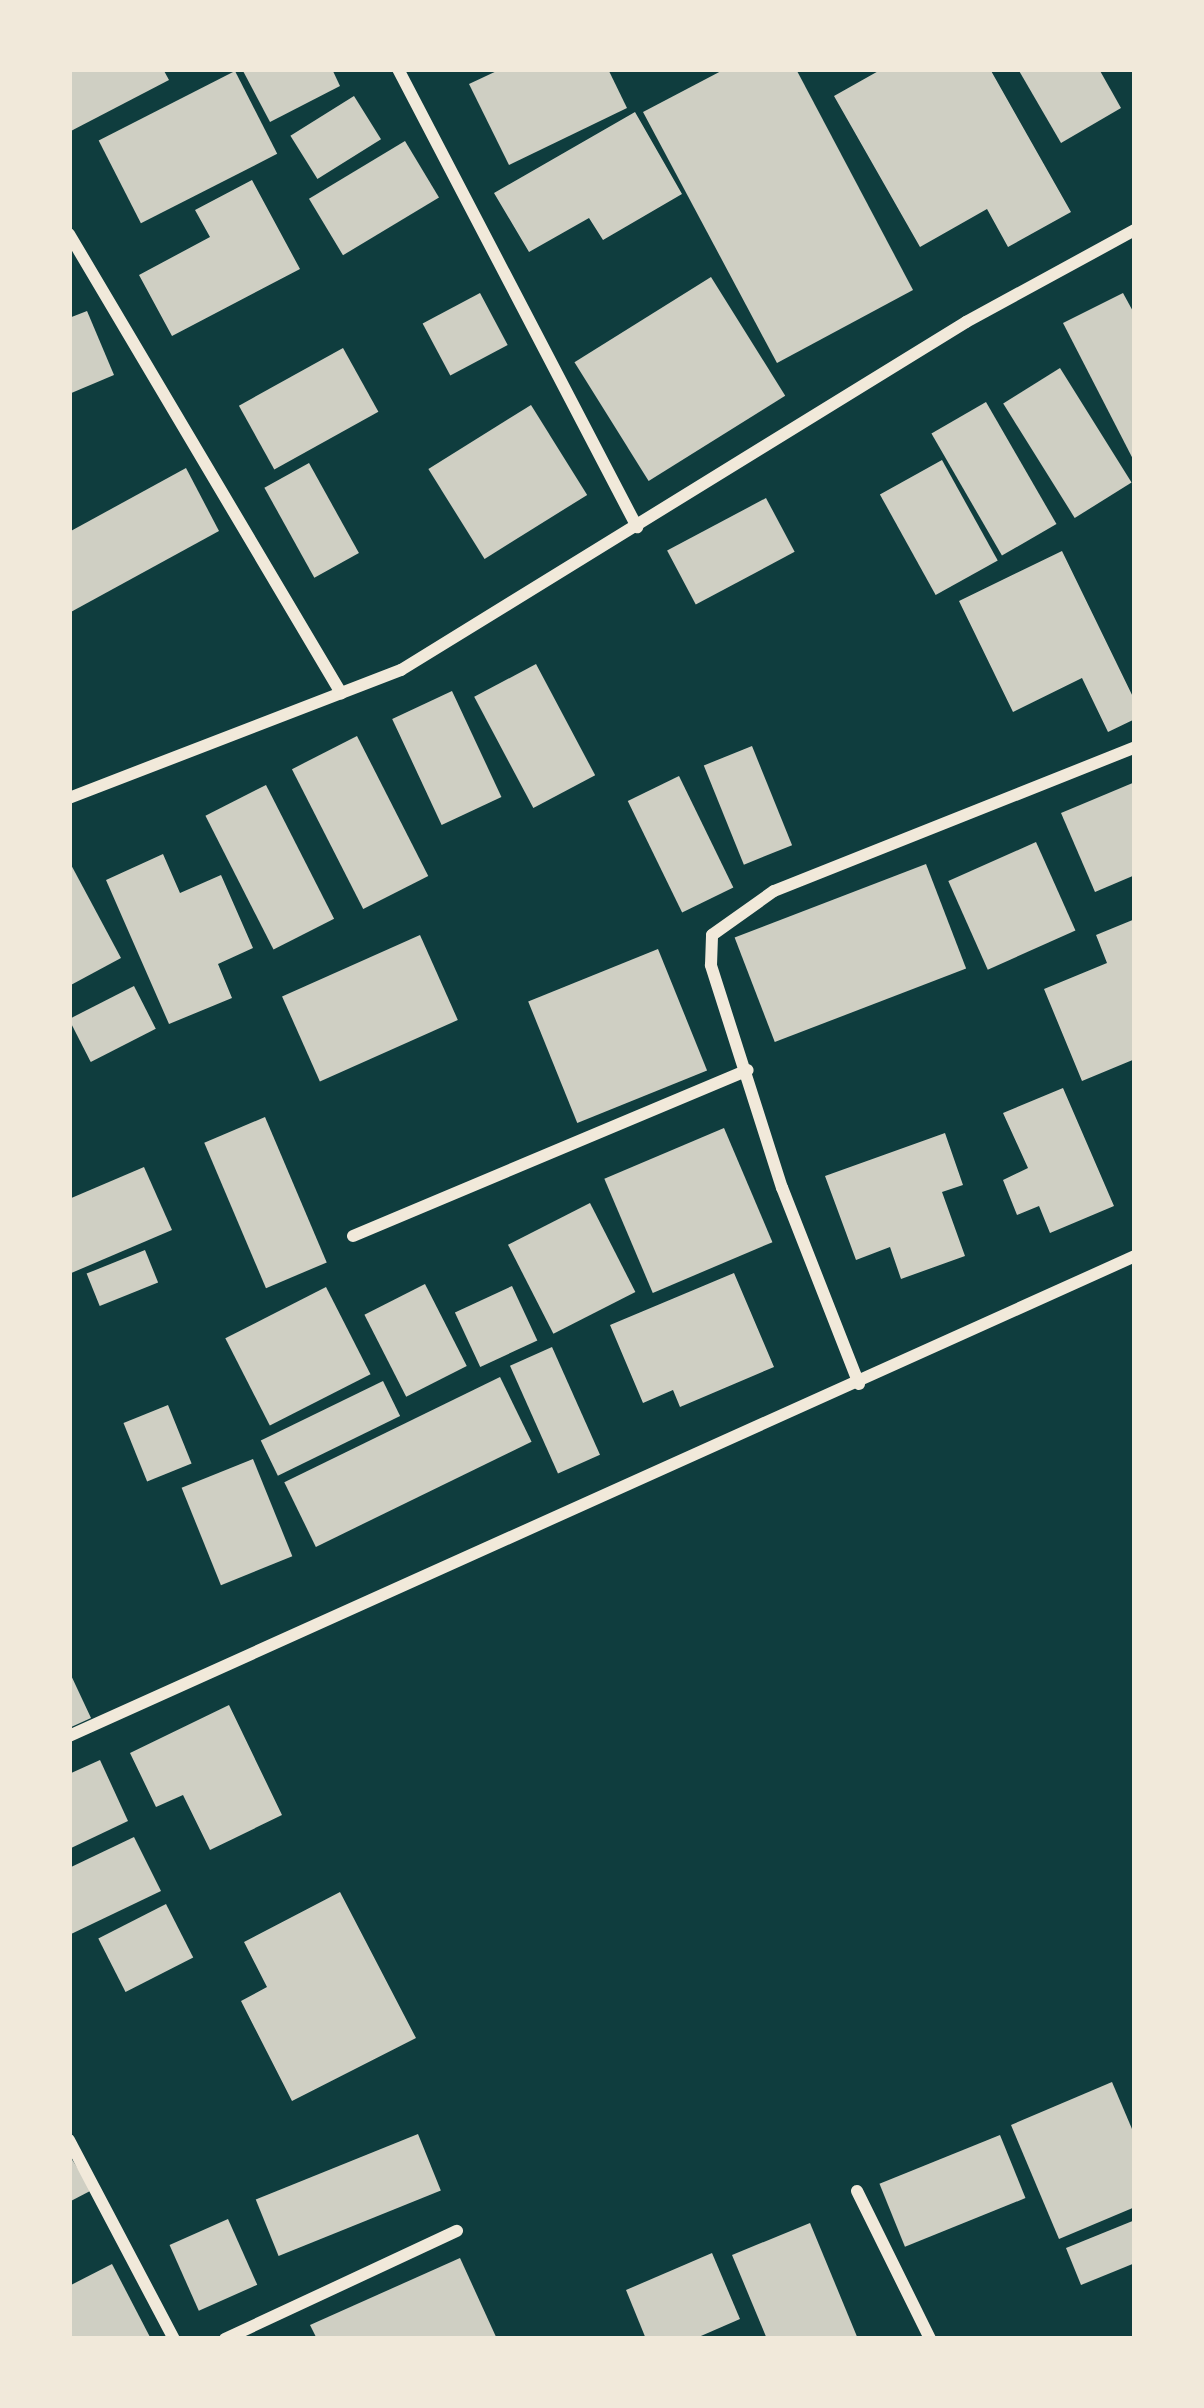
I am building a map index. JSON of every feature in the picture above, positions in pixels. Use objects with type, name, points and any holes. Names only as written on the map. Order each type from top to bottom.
[{"type":"street","points":[[398,69],[637,527]]},
{"type":"street","points":[[69,798],[401,670],[966,322],[1135,230]]},
{"type":"street","points":[[69,234],[341,693]]},
{"type":"street","points":[[860,1384],[782,1188],[710,965],[712,935],[727,919],[774,891],[1135,747]]},
{"type":"street","points":[[352,1236],[747,1070]]},
{"type":"street","points":[[69,1736],[860,1384],[1135,1256]]},
{"type":"street","points":[[69,2140],[174,2339]]},
{"type":"street","points":[[857,2191],[930,2339]]},
{"type":"street","points":[[225,2339],[457,2231]]},
{"type":"building","points":[[69,69],[163,69],[169,80],[69,132]]},
{"type":"building","points":[[242,69],[332,69],[340,86],[270,122]]},
{"type":"building","points":[[501,69],[608,69],[627,108],[509,165],[469,84]]},
{"type":"building","points":[[725,69],[796,69],[913,290],[777,363],[643,112]]},
{"type":"building","points":[[882,69],[990,69],[1071,212],[1008,247],[987,209],[920,247],[834,96]]},
{"type":"building","points":[[1018,69],[1099,69],[1121,108],[1061,143]]},
{"type":"building","points":[[235,71],[277,154],[141,223],[99,140]]},
{"type":"building","points":[[354,96],[381,139],[317,179],[290,136]]},
{"type":"building","points":[[635,112],[682,194],[603,240],[589,218],[529,252],[494,193]]},
{"type":"building","points":[[405,141],[439,198],[343,255],[309,199]]},
{"type":"building","points":[[252,180],[300,269],[172,336],[139,275],[210,237],[195,210]]},
{"type":"building","points":[[711,277],[785,396],[649,481],[574,362]]},
{"type":"building","points":[[480,293],[508,345],[450,376],[423,324]]},
{"type":"building","points":[[1123,293],[1135,315],[1135,463],[1063,323]]},
{"type":"building","points":[[87,311],[114,375],[69,394],[69,318]]},
{"type":"building","points":[[343,348],[378,412],[274,470],[239,406]]},
{"type":"building","points":[[1060,368],[1132,482],[1075,518],[1003,404]]},
{"type":"building","points":[[986,402],[1056,524],[1002,556],[931,434]]},
{"type":"building","points":[[531,405],[587,495],[485,559],[428,469]]},
{"type":"building","points":[[942,460],[998,561],[936,595],[880,494]]},
{"type":"building","points":[[309,463],[359,553],[314,578],[264,488]]},
{"type":"building","points":[[186,468],[219,531],[69,613],[69,532]]},
{"type":"building","points":[[766,498],[795,552],[696,604],[667,551]]},
{"type":"building","points":[[1062,551],[1135,701],[1135,719],[1108,732],[1082,678],[1013,712],[959,601]]},
{"type":"building","points":[[536,664],[595,775],[533,808],[474,697]]},
{"type":"building","points":[[452,691],[501,797],[442,825],[392,719]]},
{"type":"building","points":[[357,736],[428,876],[363,909],[292,769]]},
{"type":"building","points":[[752,746],[792,845],[744,865],[704,765]]},
{"type":"building","points":[[679,776],[733,887],[682,912],[628,801]]},
{"type":"building","points":[[1135,782],[1135,875],[1095,892],[1061,813]]},
{"type":"building","points":[[266,785],[334,919],[274,950],[205,816]]},
{"type":"building","points":[[1036,842],[1075,931],[988,970],[948,881]]},
{"type":"building","points":[[163,854],[180,893],[221,875],[253,948],[218,964],[232,998],[169,1024],[106,880]]},
{"type":"building","points":[[69,861],[121,958],[69,986]]},
{"type":"building","points":[[926,864],[966,969],[775,1042],[735,937]]},
{"type":"building","points":[[1135,919],[1135,1059],[1082,1081],[1044,989],[1107,963],[1096,935]]},
{"type":"building","points":[[420,935],[458,1020],[320,1081],[282,996]]},
{"type":"building","points":[[658,949],[707,1070],[577,1123],[528,1001]]},
{"type":"building","points":[[134,986],[156,1029],[91,1062],[69,1019]]},
{"type":"building","points":[[1063,1088],[1114,1206],[1050,1233],[1039,1206],[1017,1215],[1003,1180],[1028,1168],[1003,1113]]},
{"type":"building","points":[[265,1117],[327,1262],[266,1288],[204,1143]]},
{"type":"building","points":[[724,1128],[772,1242],[653,1293],[604,1179]]},
{"type":"building","points":[[945,1133],[963,1185],[942,1192],[965,1256],[901,1279],[890,1247],[856,1260],[825,1176]]},
{"type":"building","points":[[144,1167],[172,1230],[69,1274],[69,1199]]},
{"type":"building","points":[[590,1203],[635,1292],[553,1334],[508,1245]]},
{"type":"building","points":[[145,1250],[158,1282],[100,1306],[87,1274]]},
{"type":"building","points":[[734,1273],[774,1367],[680,1407],[673,1390],[643,1403],[610,1325]]},
{"type":"building","points":[[425,1284],[467,1366],[406,1397],[364,1315]]},
{"type":"building","points":[[512,1286],[537,1340],[480,1367],[455,1313]]},
{"type":"building","points":[[326,1287],[370,1374],[270,1426],[225,1338]]},
{"type":"building","points":[[552,1347],[600,1455],[558,1474],[510,1366]]},
{"type":"building","points":[[500,1377],[532,1442],[316,1547],[284,1482]]},
{"type":"building","points":[[383,1381],[400,1416],[278,1476],[261,1441]]},
{"type":"building","points":[[168,1405],[192,1463],[147,1481],[123,1423]]},
{"type":"building","points":[[253,1459],[292,1556],[221,1585],[182,1488]]},
{"type":"building","points":[[69,1671],[91,1718],[69,1728]]},
{"type":"building","points":[[229,1705],[282,1815],[210,1850],[183,1795],[156,1807],[130,1753]]},
{"type":"building","points":[[100,1760],[128,1821],[69,1849],[69,1774]]},
{"type":"building","points":[[134,1837],[161,1891],[69,1935],[69,1868]]},
{"type":"building","points":[[340,1892],[416,2038],[292,2101],[241,2001],[267,1987],[244,1942]]},
{"type":"building","points":[[166,1904],[193,1957],[126,1992],[98,1939]]},
{"type":"building","points":[[1112,2082],[1135,2136],[1135,2207],[1059,2239],[1011,2125]]},
{"type":"building","points":[[418,2134],[441,2191],[279,2256],[256,2200]]},
{"type":"building","points":[[1000,2135],[1025,2198],[905,2247],[879,2184]]},
{"type":"building","points":[[69,2155],[92,2190],[69,2202]]},
{"type":"building","points":[[228,2219],[257,2285],[199,2311],[170,2245]]},
{"type":"building","points":[[1135,2220],[1135,2263],[1081,2285],[1066,2248]]},
{"type":"building","points":[[810,2223],[858,2339],[767,2339],[732,2255]]},
{"type":"building","points":[[712,2253],[740,2319],[694,2339],[646,2339],[626,2290]]},
{"type":"building","points":[[460,2258],[497,2339],[317,2339],[310,2325]]},
{"type":"building","points":[[112,2264],[151,2339],[69,2339],[69,2286]]}]
